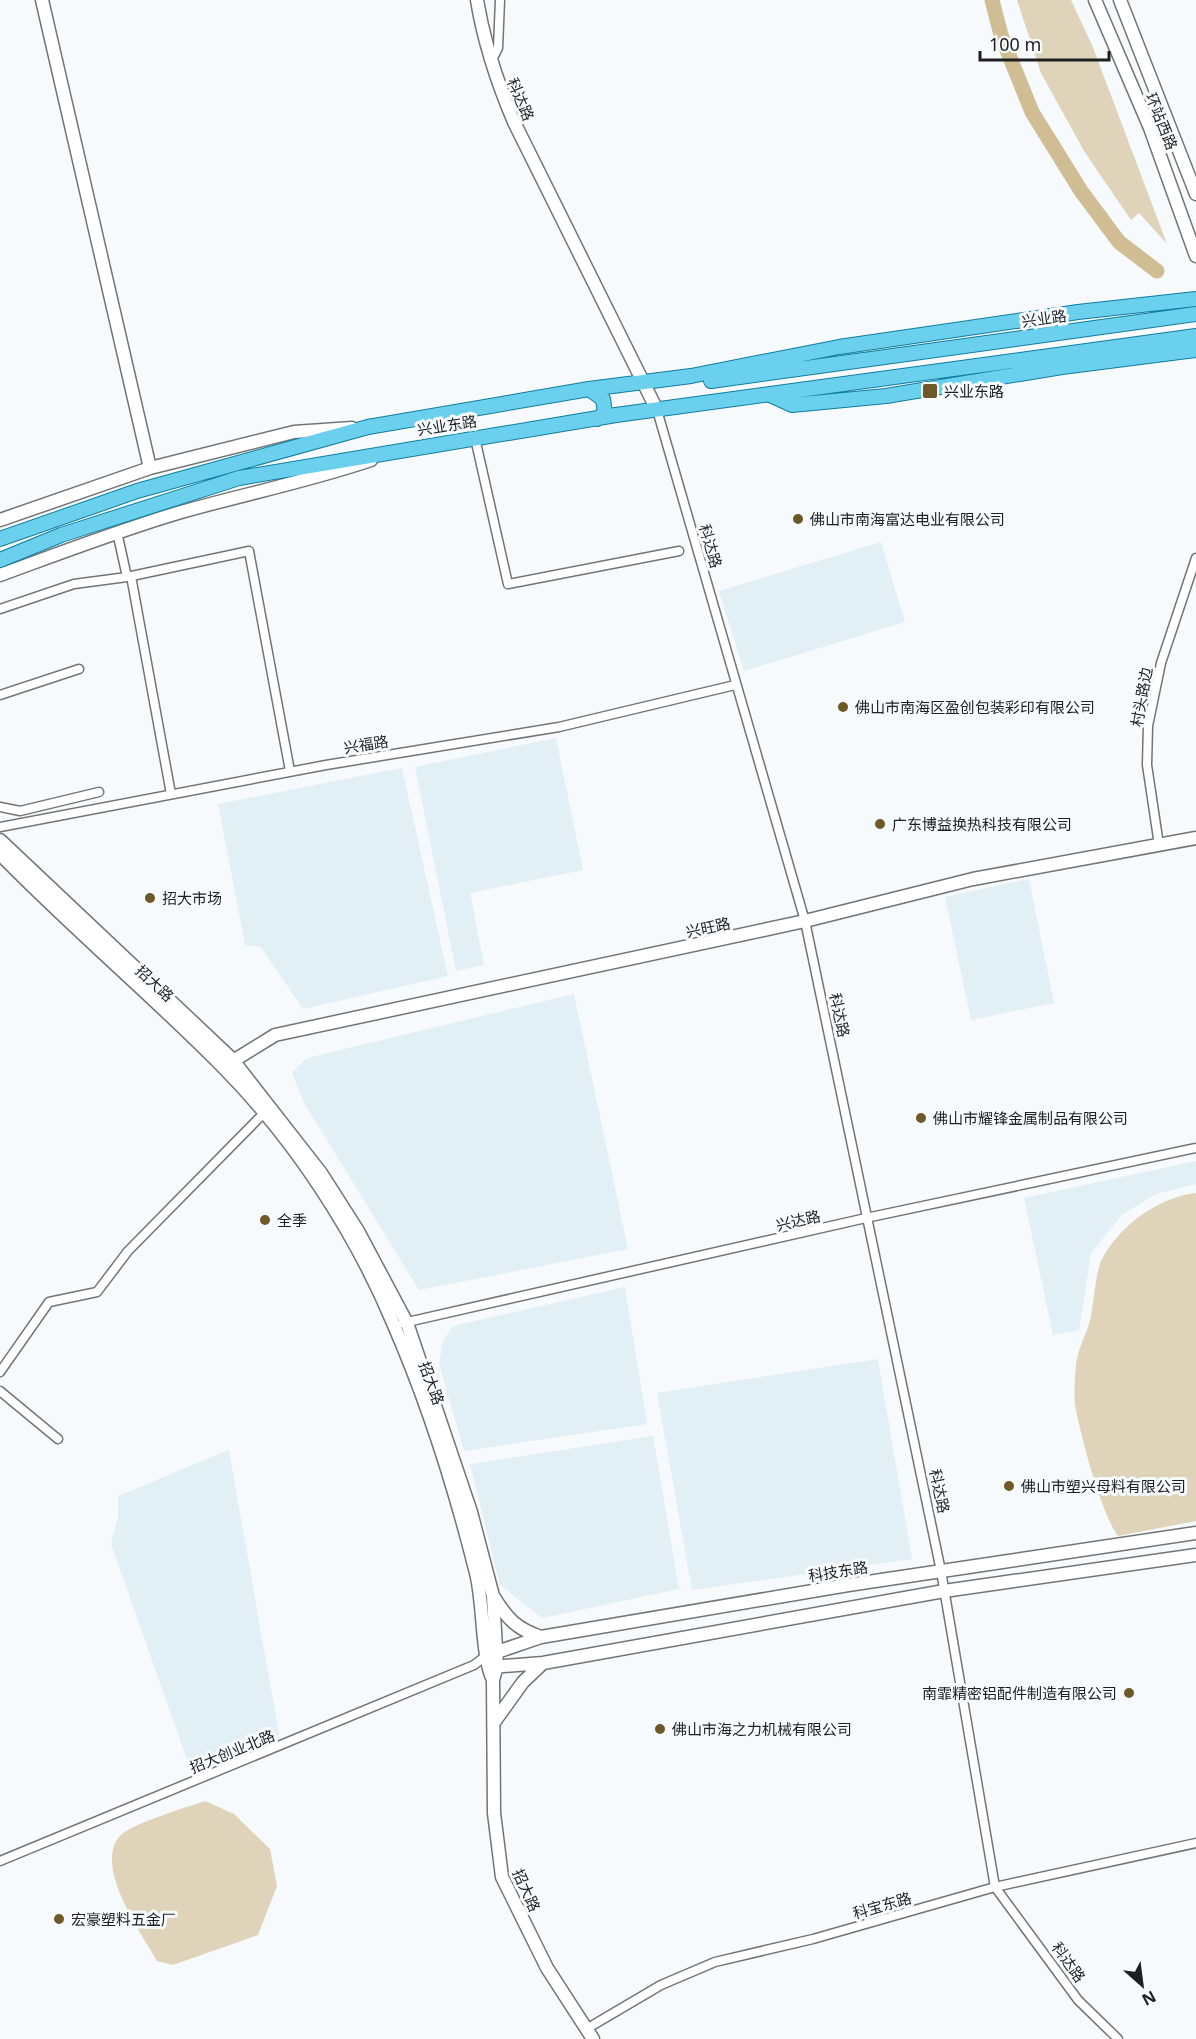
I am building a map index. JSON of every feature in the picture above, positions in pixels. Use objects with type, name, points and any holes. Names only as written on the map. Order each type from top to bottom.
[{"type":"main road","points":[[42,0],[150,468]]},
{"type":"main road","name":"科达路","points":[[477,0],[483,35],[491,62],[514,122],[657,410]]},
{"type":"main road","name":"环站西路","points":[[1095,0],[1150,128],[1196,256]]},
{"type":"main road","name":"环站西路","points":[[1120,0],[1196,194]]},
{"type":"main road","points":[[0,539],[137,491],[368,427],[589,389],[691,376],[846,346],[1078,312],[1196,298]]},
{"type":"main road","name":"兴业路","points":[[691,376],[698,383],[1196,314]]},
{"type":"main road","name":"兴业东路","points":[[0,560],[61,535],[239,478],[412,447],[657,410],[1196,336]]},
{"type":"main road","points":[[770,395],[792,405],[886,396],[1062,367],[1196,350]]},
{"type":"main road","points":[[589,389],[603,399],[605,413],[597,419]]},
{"type":"main road","points":[[0,520],[150,468],[294,432],[368,427]]},
{"type":"main road","points":[[0,575],[117,532],[183,512],[325,475],[412,447]]},
{"type":"main road","name":"兴旺路","points":[[228,1064],[275,1035],[805,921],[973,879],[1196,838]]},
{"type":"main road","name":"招大路","points":[[0,840],[228,1064],[321,1173],[358,1231],[407,1323],[471,1512],[493,1596],[494,1813],[502,1876],[547,1968],[590,2034]]},
{"type":"main road","name":"招大路","points":[[0,854],[228,1064],[315,1182],[357,1250],[393,1322],[440,1448],[477,1574],[492,1653]]},
{"type":"main road","name":"科技东路","points":[[492,1653],[542,1636],[941,1570],[1196,1533]]},
{"type":"main road","points":[[492,1667],[543,1664],[944,1591],[1196,1555]]},
{"type":"main road","points":[[493,1596],[508,1620],[524,1631],[542,1636]]},
{"type":"main road","points":[[495,1722],[523,1682],[543,1664]]},
{"type":"street","points":[[491,62],[498,48],[500,0]]},
{"type":"street","name":"科达路","points":[[657,410],[805,921],[941,1570],[995,1887],[1078,2000],[1118,2039]]},
{"type":"street","points":[[475,438],[508,584],[679,551]]},
{"type":"street","points":[[117,532],[129,577],[171,794]]},
{"type":"street","points":[[0,609],[74,584],[129,577],[249,551],[290,771]]},
{"type":"street","name":"村头路边","points":[[1160,845],[1148,765],[1148,726],[1161,663],[1196,558]]},
{"type":"street","points":[[0,695],[79,669]]},
{"type":"street","name":"兴福路","points":[[0,827],[290,771],[559,727],[735,685]]},
{"type":"street","points":[[0,807],[20,811],[99,792]]},
{"type":"street","points":[[0,1372],[49,1302],[97,1292],[128,1251],[264,1114]]},
{"type":"street","name":"兴达路","points":[[393,1322],[407,1323],[866,1218],[1196,1148]]},
{"type":"street","points":[[0,1390],[58,1439]]},
{"type":"street","name":"招大创业北路","points":[[0,1861],[474,1665],[492,1653]]},
{"type":"street","points":[[474,1665],[492,1667]]},
{"type":"street","name":"科宝东路","points":[[590,2034],[661,1985],[715,1962],[813,1939],[995,1887],[1196,1843]]},
{"type":"shaded area","points":[[1017,0],[1071,0],[1092,45],[1167,244],[1139,213],[1131,220],[1084,151],[1041,73]]},
{"type":"shaded area","points":[[881,542],[905,622],[744,671],[719,591]]},
{"type":"shaded area","points":[[556,738],[583,870],[470,893],[484,965],[456,971],[415,767]]},
{"type":"shaded area","points":[[402,768],[448,976],[303,1009],[261,947],[245,945],[218,804]]},
{"type":"shaded area","points":[[1029,879],[1054,1003],[971,1020],[945,897]]},
{"type":"shaded area","points":[[574,994],[628,1249],[419,1290],[303,1101],[292,1072],[307,1058]]},
{"type":"shaded area","points":[[1196,1161],[1196,1184],[1156,1194],[1122,1215],[1091,1253],[1079,1330],[1053,1335],[1024,1198]]},
{"type":"shaded area","points":[[1196,1193],[1196,1521],[1118,1536],[1099,1494],[1079,1423],[1075,1399],[1077,1360],[1090,1321],[1100,1265],[1110,1247],[1130,1224],[1142,1215],[1168,1200]]},
{"type":"shaded area","points":[[625,1287],[647,1424],[464,1451],[439,1364],[443,1341],[453,1326]]},
{"type":"shaded area","points":[[878,1359],[912,1559],[692,1590],[657,1393]]},
{"type":"shaded area","points":[[653,1436],[679,1589],[542,1618],[500,1585],[470,1464]]},
{"type":"shaded area","points":[[229,1450],[279,1735],[190,1768],[111,1544],[118,1517],[118,1496]]},
{"type":"shaded area","points":[[205,1801],[234,1814],[270,1849],[277,1886],[258,1935],[173,1965],[157,1961],[131,1917],[116,1881],[112,1864],[113,1849],[120,1836],[135,1826]]},
{"type":"waterway","points":[[992,0],[1001,35],[1032,112],[1081,191],[1119,242],[1157,271]]},
{"type":"place","name":"兴业东路","points":[[930,391]]},
{"type":"place","name":"佛山市南海富达电业有限公司","points":[[798,519]]},
{"type":"place","name":"佛山市南海区盈创包装彩印有限公司","points":[[843,707]]},
{"type":"place","name":"广东博益换热科技有限公司","points":[[880,824]]},
{"type":"place","name":"招大市场","points":[[150,898]]},
{"type":"place","name":"佛山市耀锋金属制品有限公司","points":[[921,1118]]},
{"type":"place","name":"全季","points":[[265,1220]]},
{"type":"place","name":"佛山市塑兴母料有限公司","points":[[1009,1486]]},
{"type":"place","name":"南霏精密铝配件制造有限公司","points":[[1129,1693]]},
{"type":"place","name":"佛山市海之力机械有限公司","points":[[660,1729]]},
{"type":"place","name":"宏豪塑料五金厂","points":[[59,1919]]}]
